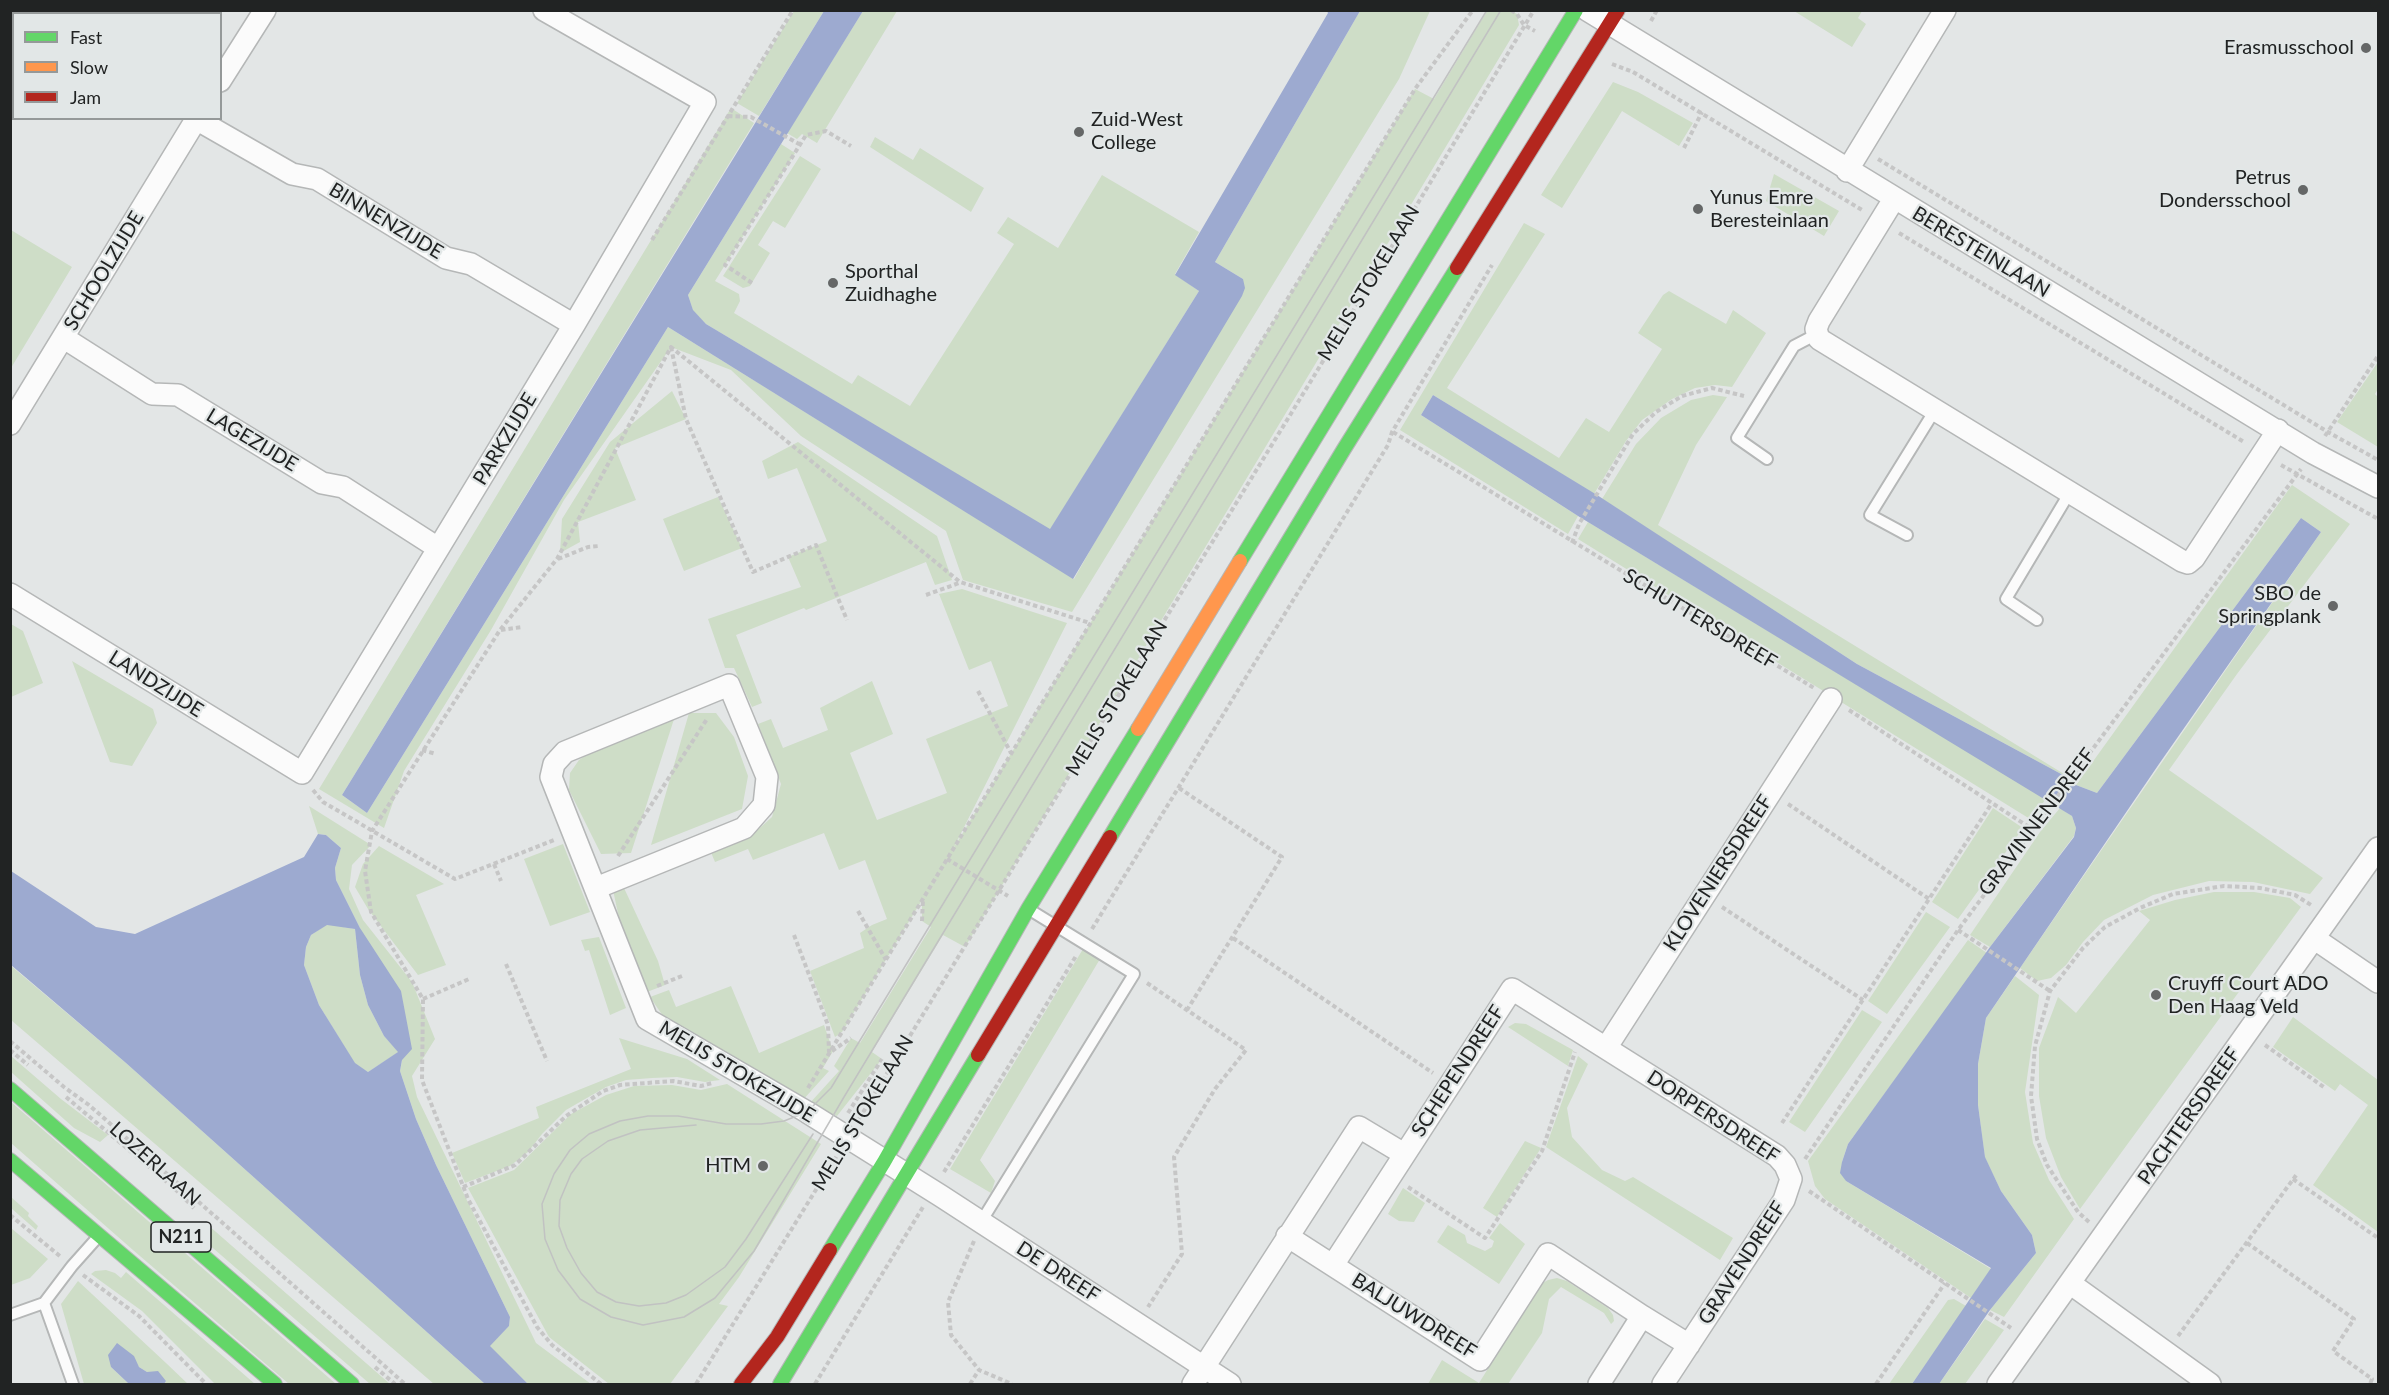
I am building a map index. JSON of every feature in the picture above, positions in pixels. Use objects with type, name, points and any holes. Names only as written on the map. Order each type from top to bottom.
[{"type":"street","points":[[222,78],[265,10]]},
{"type":"street","points":[[544,10],[705,102]]},
{"type":"street","name":"MELIS STOKELAAN","points":[[741,1384],[777,1337],[884,1162],[1028,909],[1576,10]]},
{"type":"street","name":"BERESTEINLAAN","points":[[1587,10],[1613,18],[1847,171],[2313,453],[2379,487]]},
{"type":"street","points":[[1847,171],[1945,10]]},
{"type":"street","points":[[780,1384],[908,1176],[1368,411],[1613,18]]},
{"type":"street","name":"PARKZIJDE","points":[[302,773],[574,325],[705,102]]},
{"type":"street","name":"SCHOOLZIJDE","points":[[10,424],[195,120]]},
{"type":"street","name":"BINNENZIJDE","points":[[198,120],[292,174],[317,179],[446,258],[471,264],[574,325]]},
{"type":"street","points":[[1894,199],[1819,321],[1817,334],[1822,343],[2188,563],[2194,558],[2278,430]]},
{"type":"street","name":"LAGEZIJDE","points":[[64,338],[152,394],[178,395],[322,483],[343,487],[438,548]]},
{"type":"street","name":"LANDZIJDE","points":[[10,594],[302,773]]},
{"type":"street","name":"MELIS STOKEZIJDE","points":[[596,888],[744,828],[764,805],[766,777],[729,685],[565,752],[554,764],[551,777],[647,1019],[797,1107],[884,1162]]},
{"type":"street","name":"KLOVENIERSDREEF","points":[[1605,1048],[1831,699]]},
{"type":"street","name":"PACHTERSDREEF","points":[[1998,1384],[2379,848]]},
{"type":"street","points":[[2315,939],[2379,982]]},
{"type":"street","name":"DORPERSDREEF","points":[[1512,989],[1777,1156],[1785,1165],[1791,1179]]},
{"type":"street","name":"SCHEPENDREEF","points":[[1333,1265],[1512,989]]},
{"type":"street","name":"LOZERLAAN","points":[[10,1089],[352,1384]]},
{"type":"street","name":"SCHEPENDREEF","points":[[1198,1376],[1359,1127],[1404,1154]]},
{"type":"street","name":"N211","points":[[10,1160],[275,1384]]},
{"type":"street","name":"DE DREEF","points":[[884,1162],[933,1191],[1137,1323],[1198,1376],[1230,1384]]},
{"type":"street","name":"GRAVENDREEF","points":[[1663,1384],[1784,1200],[1791,1179]]},
{"type":"street","points":[[1287,1236],[1333,1265]]},
{"type":"street","name":"GRAVENDREEF","points":[[1548,1254],[1689,1345]]},
{"type":"street","name":"BALJUWDREEF","points":[[1333,1265],[1480,1360],[1548,1254]]},
{"type":"street","points":[[2071,1284],[2210,1384]]},
{"type":"street","points":[[1599,1384],[1642,1316]]},
{"type":"lane","points":[[1767,459],[1737,438],[1794,346],[1817,334]]},
{"type":"lane","points":[[1907,535],[1870,515],[1935,410]]},
{"type":"lane","points":[[2037,620],[2006,599],[2070,492]]},
{"type":"lane","points":[[981,1222],[1134,974],[1028,909]]},
{"type":"lane","points":[[10,1315],[44,1303],[72,1266],[99,1236]]},
{"type":"lane","points":[[44,1303],[73,1384]]},
{"type":"path","points":[[797,1107],[1415,89],[1473,10]]},
{"type":"path","name":"MELIS STOKELAAN","points":[[696,1384],[706,1372],[842,1135],[999,891],[1308,386],[1534,10]]},
{"type":"path","points":[[1653,23],[1657,10]]},
{"type":"path","name":"BERESTEINLAAN","points":[[1609,75],[1616,66],[1633,72],[2297,475],[2379,519]]},
{"type":"path","points":[[705,102],[728,116],[752,117],[799,144],[793,156]]},
{"type":"path","points":[[1684,148],[1702,112]]},
{"type":"path","points":[[752,283],[725,265],[806,135],[826,130],[851,146]]},
{"type":"path","name":"BERESTEINLAAN","points":[[1861,149],[2328,432],[2379,460]]},
{"type":"path","points":[[814,1384],[1388,445],[1392,432],[1494,262]]},
{"type":"path","points":[[671,347],[686,419],[753,572],[816,545],[847,620]]},
{"type":"path","points":[[2328,432],[2379,356]]},
{"type":"path","points":[[1572,543],[1579,524],[1633,434],[1656,412],[1682,396],[1712,388],[1759,400]]},
{"type":"path","name":"SCHUTTERSDREEF","points":[[1368,411],[1392,432],[1831,699],[2032,828]]},
{"type":"path","name":"GRAVINNENDREEF","points":[[1791,1179],[1958,930],[2297,475]]},
{"type":"path","points":[[557,559],[588,547],[599,546]]},
{"type":"path","points":[[926,595],[960,582]]},
{"type":"path","points":[[500,630],[522,627]]},
{"type":"path","points":[[978,691],[1011,754]]},
{"type":"path","points":[[615,859],[710,714]]},
{"type":"path","points":[[422,750],[436,754]]},
{"type":"path","points":[[302,773],[323,802],[455,879],[574,832]]},
{"type":"path","points":[[1179,788],[1281,857],[1187,1010]]},
{"type":"path","points":[[1771,793],[1929,899]]},
{"type":"path","points":[[1782,1123],[1992,803]]},
{"type":"path","points":[[947,859],[999,891]]},
{"type":"path","points":[[494,864],[501,881]]},
{"type":"path","points":[[2104,1235],[2078,1212],[2047,1165],[2037,1139],[2031,1096],[2034,1046],[2050,991],[2083,948],[2105,927],[2140,908],[2174,894],[2224,886],[2260,888],[2295,895],[2330,917]]},
{"type":"path","points":[[1704,895],[1863,1000]]},
{"type":"path","points":[[922,921],[923,898]]},
{"type":"path","points":[[858,911],[886,960]]},
{"type":"path","points":[[1958,930],[2050,991]]},
{"type":"path","points":[[794,935],[828,1025],[829,1053]]},
{"type":"path","points":[[1233,938],[1450,1084]]},
{"type":"path","points":[[506,964],[547,1061]]},
{"type":"path","points":[[1134,974],[1246,1050],[1215,1089],[1173,1157],[1182,1254],[1137,1323]]},
{"type":"path","points":[[423,999],[469,979]]},
{"type":"path","points":[[2248,1033],[2325,1088]]},
{"type":"path","points":[[829,1053],[851,1038]]},
{"type":"path","name":"LOZERLAAN","points":[[10,1041],[89,1105],[185,1188],[207,1211],[405,1384]]},
{"type":"path","points":[[1402,1184],[1485,1238],[1542,1151],[1576,1048]]},
{"type":"path","points":[[842,1135],[882,1059]]},
{"type":"path","points":[[463,1186],[515,1166],[566,1116],[603,1091],[620,1084],[673,1081],[701,1086],[741,1074]]},
{"type":"path","points":[[2166,1353],[2297,1174]]},
{"type":"path","name":"DORPERSDREEF","points":[[1791,1179],[1993,1316]]},
{"type":"path","points":[[2294,1179],[2379,1238]]},
{"type":"path","points":[[10,1215],[72,1266],[139,1316],[206,1384]]},
{"type":"path","points":[[981,1222],[948,1302],[951,1335],[979,1370],[1012,1384]]},
{"type":"path","points":[[2247,1243],[2354,1319],[2333,1350],[2372,1379],[2370,1384]]},
{"type":"path","points":[[1876,1384],[1946,1283]]},
{"type":"path","points":[[970,1384],[979,1370]]},
{"type":"green space","points":[[794,11],[824,11],[759,116],[737,103]]},
{"type":"green space","points":[[863,11],[897,11],[817,143],[802,134],[797,139],[787,133]]},
{"type":"green space","points":[[1360,11],[1430,11],[1399,79],[1072,612],[963,580],[946,531],[801,436],[731,370],[671,347],[564,500],[491,630],[404,771],[384,828],[319,789],[731,108],[754,123],[342,795],[367,813],[668,327],[1074,579],[1243,279],[1215,262]]},
{"type":"green space","points":[[1487,11],[1511,11],[1517,14],[1519,25],[965,947],[943,935],[872,1052],[882,1059],[837,1116],[809,1104],[839,1071],[834,1066],[851,1038],[860,1043],[931,927],[922,921],[922,900],[842,1032],[835,1037],[810,971],[864,948],[860,933],[887,919],[865,860],[839,870],[824,833],[753,860],[748,849],[715,862],[710,850],[753,834],[772,817],[781,784],[758,724],[771,719],[783,748],[828,730],[820,708],[872,681],[893,734],[850,753],[877,820],[947,793],[926,739],[1008,706],[991,661],[969,670],[939,594],[962,589],[1067,623],[953,849],[1415,89],[1434,99]]},
{"type":"green space","points":[[1794,11],[1862,11],[1858,18],[1866,24],[1852,47]]},
{"type":"green space","points":[[1613,82],[1638,92],[1693,123],[1679,146],[1622,111],[1562,208],[1541,195]]},
{"type":"green space","points":[[875,137],[913,160],[920,148],[984,188],[971,212],[870,147]]},
{"type":"green space","points":[[781,144],[795,153],[715,281],[739,294],[740,301],[734,313],[852,384],[858,375],[910,406],[1014,244],[997,233],[1008,217],[1058,248],[1102,175],[1199,232],[1175,274],[1199,291],[1050,530],[706,324],[693,311],[688,295]]},
{"type":"green space","points":[[800,156],[821,169],[785,228],[773,221],[758,245],[770,253],[750,286],[743,288],[723,276]]},
{"type":"green space","points":[[1774,174],[1839,211],[1824,236],[1766,201]]},
{"type":"green space","points":[[1524,223],[1545,234],[1447,388],[1559,458],[1586,418],[1609,432],[1662,349],[1638,333],[1663,295],[1669,291],[1726,324],[1733,310],[1766,333],[1732,387],[1715,385],[1695,388],[1672,399],[1642,420],[1626,441],[1594,494],[1433,395],[1421,415],[1578,516],[1568,534],[1400,430]]},
{"type":"green space","points":[[11,230],[72,267],[11,368]]},
{"type":"green space","points":[[2378,362],[2378,389],[2375,394],[2378,397],[2378,447],[2337,422]]},
{"type":"green space","points":[[672,391],[686,419],[615,448],[636,500],[578,522],[580,542],[560,553],[562,519],[610,442]]},
{"type":"green space","points":[[1713,395],[1727,397],[1696,445],[1658,525],[2063,775],[1857,664],[1602,499],[1636,444],[1661,418],[1691,400]]},
{"type":"green space","points":[[798,442],[937,536],[952,580],[935,585],[926,562],[736,635],[762,703],[752,707],[734,668],[725,668],[708,619],[801,587],[788,557],[827,541],[797,468],[768,479],[762,461]]},
{"type":"green space","points":[[2292,485],[2350,524],[2237,674],[2169,770],[2323,878],[2310,894],[2253,882],[2209,881],[2153,895],[2104,920],[2083,942],[2066,965],[2051,978],[2037,981],[2020,968],[2321,532],[2301,518],[2097,793],[2076,785]]},
{"type":"green space","points":[[718,497],[742,548],[684,571],[663,519]]},
{"type":"green space","points":[[1588,522],[2046,799],[2030,819],[1578,539]]},
{"type":"green space","points":[[11,624],[23,631],[43,683],[11,697]]},
{"type":"green space","points":[[72,661],[153,709],[157,723],[132,766],[110,762]]},
{"type":"green space","points":[[689,713],[716,713],[734,737],[748,776],[742,809],[651,845]]},
{"type":"green space","points":[[675,716],[631,853],[601,854],[569,790],[570,773],[579,760],[595,749]]},
{"type":"green space","points":[[309,806],[371,845],[352,865],[349,889],[363,920],[412,982],[435,1039],[412,1076],[417,1097],[536,1343],[591,1384],[528,1384],[489,1346],[509,1326],[510,1317],[416,1119],[400,1071],[402,1061],[360,928],[336,880],[335,868],[341,848],[326,835],[318,834]]},
{"type":"green space","points":[[1993,808],[2023,828],[1958,919],[1932,902]]},
{"type":"green space","points":[[2060,808],[2072,816],[2076,828],[2074,836],[1990,947],[1970,935],[2040,832]]},
{"type":"green space","points":[[563,844],[590,912],[550,926],[524,859]]},
{"type":"green space","points":[[379,846],[444,884],[416,895],[446,965],[418,975],[368,909],[355,887],[363,864]]},
{"type":"green space","points":[[624,888],[658,961],[665,985],[647,992],[619,918],[613,890]]},
{"type":"green space","points":[[2214,892],[2254,892],[2290,898],[2301,907],[2080,1209],[2061,1177],[2046,1138],[2039,1096],[2039,1048],[2058,997],[2076,1013],[2150,920],[2139,911],[2175,900]]},
{"type":"green space","points":[[1926,912],[1950,927],[1887,1014],[1868,1001]]},
{"type":"green space","points":[[327,924],[355,929],[360,975],[368,1005],[384,1036],[399,1052],[368,1072],[355,1064],[319,1005],[304,965],[306,947],[311,935]]},
{"type":"green space","points":[[599,937],[626,1008],[610,1015],[589,950],[585,951],[581,940]]},
{"type":"green space","points":[[1968,940],[1987,953],[1848,1144],[1842,1162],[1846,1181],[1991,1269],[1971,1298],[1825,1199],[1815,1186],[1808,1161]]},
{"type":"green space","points":[[1083,949],[1100,959],[980,1160],[995,1181],[991,1193],[950,1169]]},
{"type":"green space","points":[[10,965],[126,1063],[485,1384],[434,1384],[11,1020]]},
{"type":"green space","points":[[2015,976],[2039,995],[2025,1092],[2033,1143],[2049,1180],[2074,1219],[2004,1317],[1990,1310],[2036,1253],[2032,1235],[2001,1191],[1985,1158],[1978,1105],[1978,1064],[1986,1018]]},
{"type":"green space","points":[[731,986],[759,1053],[824,1025],[833,1051],[823,1068],[829,1071],[802,1101],[663,1016],[650,997],[669,990],[676,1007]]},
{"type":"green space","points":[[1862,1010],[1882,1022],[1805,1132],[1789,1122]]},
{"type":"green space","points":[[2293,1017],[2378,1080],[2378,1232],[2313,1185],[2368,1105],[2340,1084],[2335,1091],[2273,1047]]},
{"type":"green space","points":[[1515,1023],[1526,1024],[1573,1050],[1568,1066],[1508,1027]]},
{"type":"green space","points":[[619,1038],[687,1059],[720,1080],[705,1082],[677,1077],[652,1078],[626,1080],[606,1087],[566,1110],[528,1152],[510,1166],[465,1183],[452,1153],[539,1118],[536,1107],[631,1069]]},
{"type":"green space","points":[[11,1056],[108,1135],[100,1142],[74,1128],[11,1072]]},
{"type":"green space","points":[[1578,1056],[1588,1064],[1567,1108],[1572,1137],[1602,1170],[1625,1181],[1633,1177],[1733,1238],[1720,1260],[1546,1147]]},
{"type":"green space","points":[[727,1084],[821,1144],[739,1277],[719,1304],[728,1306],[670,1384],[609,1384],[549,1337],[468,1188],[514,1170],[571,1114],[606,1095],[634,1086],[672,1085],[701,1090]]},
{"type":"green space","points":[[11,1102],[336,1384],[289,1384],[133,1250],[11,1143]]},
{"type":"green space","points":[[1525,1141],[1541,1148],[1497,1217],[1483,1208]]},
{"type":"green space","points":[[1403,1188],[1425,1203],[1414,1222],[1399,1221],[1388,1214]]},
{"type":"green space","points":[[11,1197],[29,1213],[28,1216],[38,1226],[36,1230],[11,1208]]},
{"type":"green space","points":[[1500,1223],[1525,1244],[1499,1284],[1437,1242],[1448,1225],[1465,1235],[1467,1243],[1485,1251],[1492,1247],[1494,1241],[1489,1238]]},
{"type":"green space","points":[[208,1225],[390,1384],[370,1384],[199,1236]]},
{"type":"green space","points":[[11,1228],[48,1259],[30,1278],[11,1285]]},
{"type":"green space","points":[[106,1270],[121,1278],[126,1272],[255,1384],[215,1384],[142,1311],[91,1274],[95,1271]]},
{"type":"green space","points":[[1557,1278],[1567,1281],[1608,1308],[1614,1321],[1611,1324],[1604,1313],[1561,1287],[1549,1299],[1542,1333],[1508,1384],[1428,1384],[1442,1360],[1479,1383],[1541,1284]]},
{"type":"green space","points":[[78,1281],[188,1384],[164,1384],[166,1381],[139,1367],[135,1361],[111,1367],[129,1384],[84,1384],[61,1304]]},
{"type":"green space","points":[[1954,1299],[1966,1306],[1912,1384],[1889,1384],[1948,1300]]},
{"type":"green space","points":[[1985,1319],[2004,1330],[1965,1384],[1939,1384]]},
{"type":"water","points":[[824,11],[863,11],[688,295],[693,310],[706,324],[1050,529],[1199,291],[1175,275],[1328,13],[1327,11],[1360,11],[1215,262],[1243,279],[1245,288],[1242,296],[1073,579],[668,327],[367,813],[342,795]]},
{"type":"water","points":[[1433,395],[1597,495],[1857,664],[2063,775],[2076,785],[2097,793],[2301,518],[2321,532],[1986,1018],[1978,1064],[1978,1105],[1985,1157],[2001,1191],[2032,1235],[2036,1253],[1990,1310],[1939,1384],[1912,1384],[1991,1268],[1846,1181],[1840,1173],[1842,1162],[1848,1144],[1990,947],[2074,837],[2076,828],[2072,816],[1578,516],[1421,415]]},
{"type":"water","points":[[318,834],[326,835],[341,848],[335,868],[336,880],[360,928],[401,991],[412,1049],[402,1060],[400,1071],[416,1119],[510,1317],[509,1326],[490,1346],[528,1384],[485,1384],[126,1063],[11,965],[11,871],[96,927],[135,934],[304,857]],"holes":[[[327,925],[355,929],[360,975],[368,1005],[384,1036],[398,1052],[368,1072],[355,1063],[319,1005],[304,965],[306,947],[311,935]]]},
{"type":"water","points":[[117,1343],[134,1356],[139,1367],[147,1372],[158,1371],[166,1381],[164,1384],[129,1384],[111,1367],[108,1355]]},
{"type":"tram line","points":[[1487,10],[831,1088],[807,1112],[784,1121],[761,1124],[726,1124],[678,1116],[648,1116],[620,1121],[589,1134],[570,1150],[554,1174],[542,1204],[545,1239],[558,1270],[580,1299],[611,1317],[643,1325],[684,1317],[715,1298],[754,1251],[844,1097],[1501,10]]},
{"type":"tram line","points":[[696,1125],[640,1130],[608,1141],[582,1159],[571,1174],[560,1200],[559,1226],[567,1248],[581,1273],[597,1292],[616,1302],[639,1306],[666,1303],[686,1295],[725,1267],[746,1239],[813,1134]]},
{"type":"traffic: fast","points":[[1240,561],[1576,10]]},
{"type":"traffic: fast","points":[[1110,837],[1344,449],[1457,268]]},
{"type":"traffic: fast","points":[[830,1250],[884,1162],[1028,909],[1138,729]]},
{"type":"traffic: fast","points":[[780,1384],[978,1055]]},
{"type":"traffic: fast","points":[[10,1089],[352,1384]]},
{"type":"traffic: fast","points":[[10,1160],[275,1384]]},
{"type":"traffic: slow","points":[[1138,729],[1240,561]]},
{"type":"traffic: jam","points":[[1457,268],[1618,10]]},
{"type":"traffic: jam","points":[[978,1055],[1110,837]]},
{"type":"traffic: jam","points":[[741,1384],[777,1337],[830,1250]]},
{"type":"place","name":"Erasmusschool","points":[[2366,48]]},
{"type":"place","name":"Zuid-West College","points":[[1079,132]]},
{"type":"place","name":"Petrus Dondersschool","points":[[2303,190]]},
{"type":"place","name":"Yunus Emre Beresteinlaan","points":[[1698,209]]},
{"type":"place","name":"Sporthal Zuidhaghe","points":[[833,283]]},
{"type":"place","name":"SBO de Springplank","points":[[2333,606]]},
{"type":"place","name":"Cruyff Court ADO Den Haag Veld","points":[[2156,995]]},
{"type":"place","name":"HTM","points":[[763,1166]]}]
